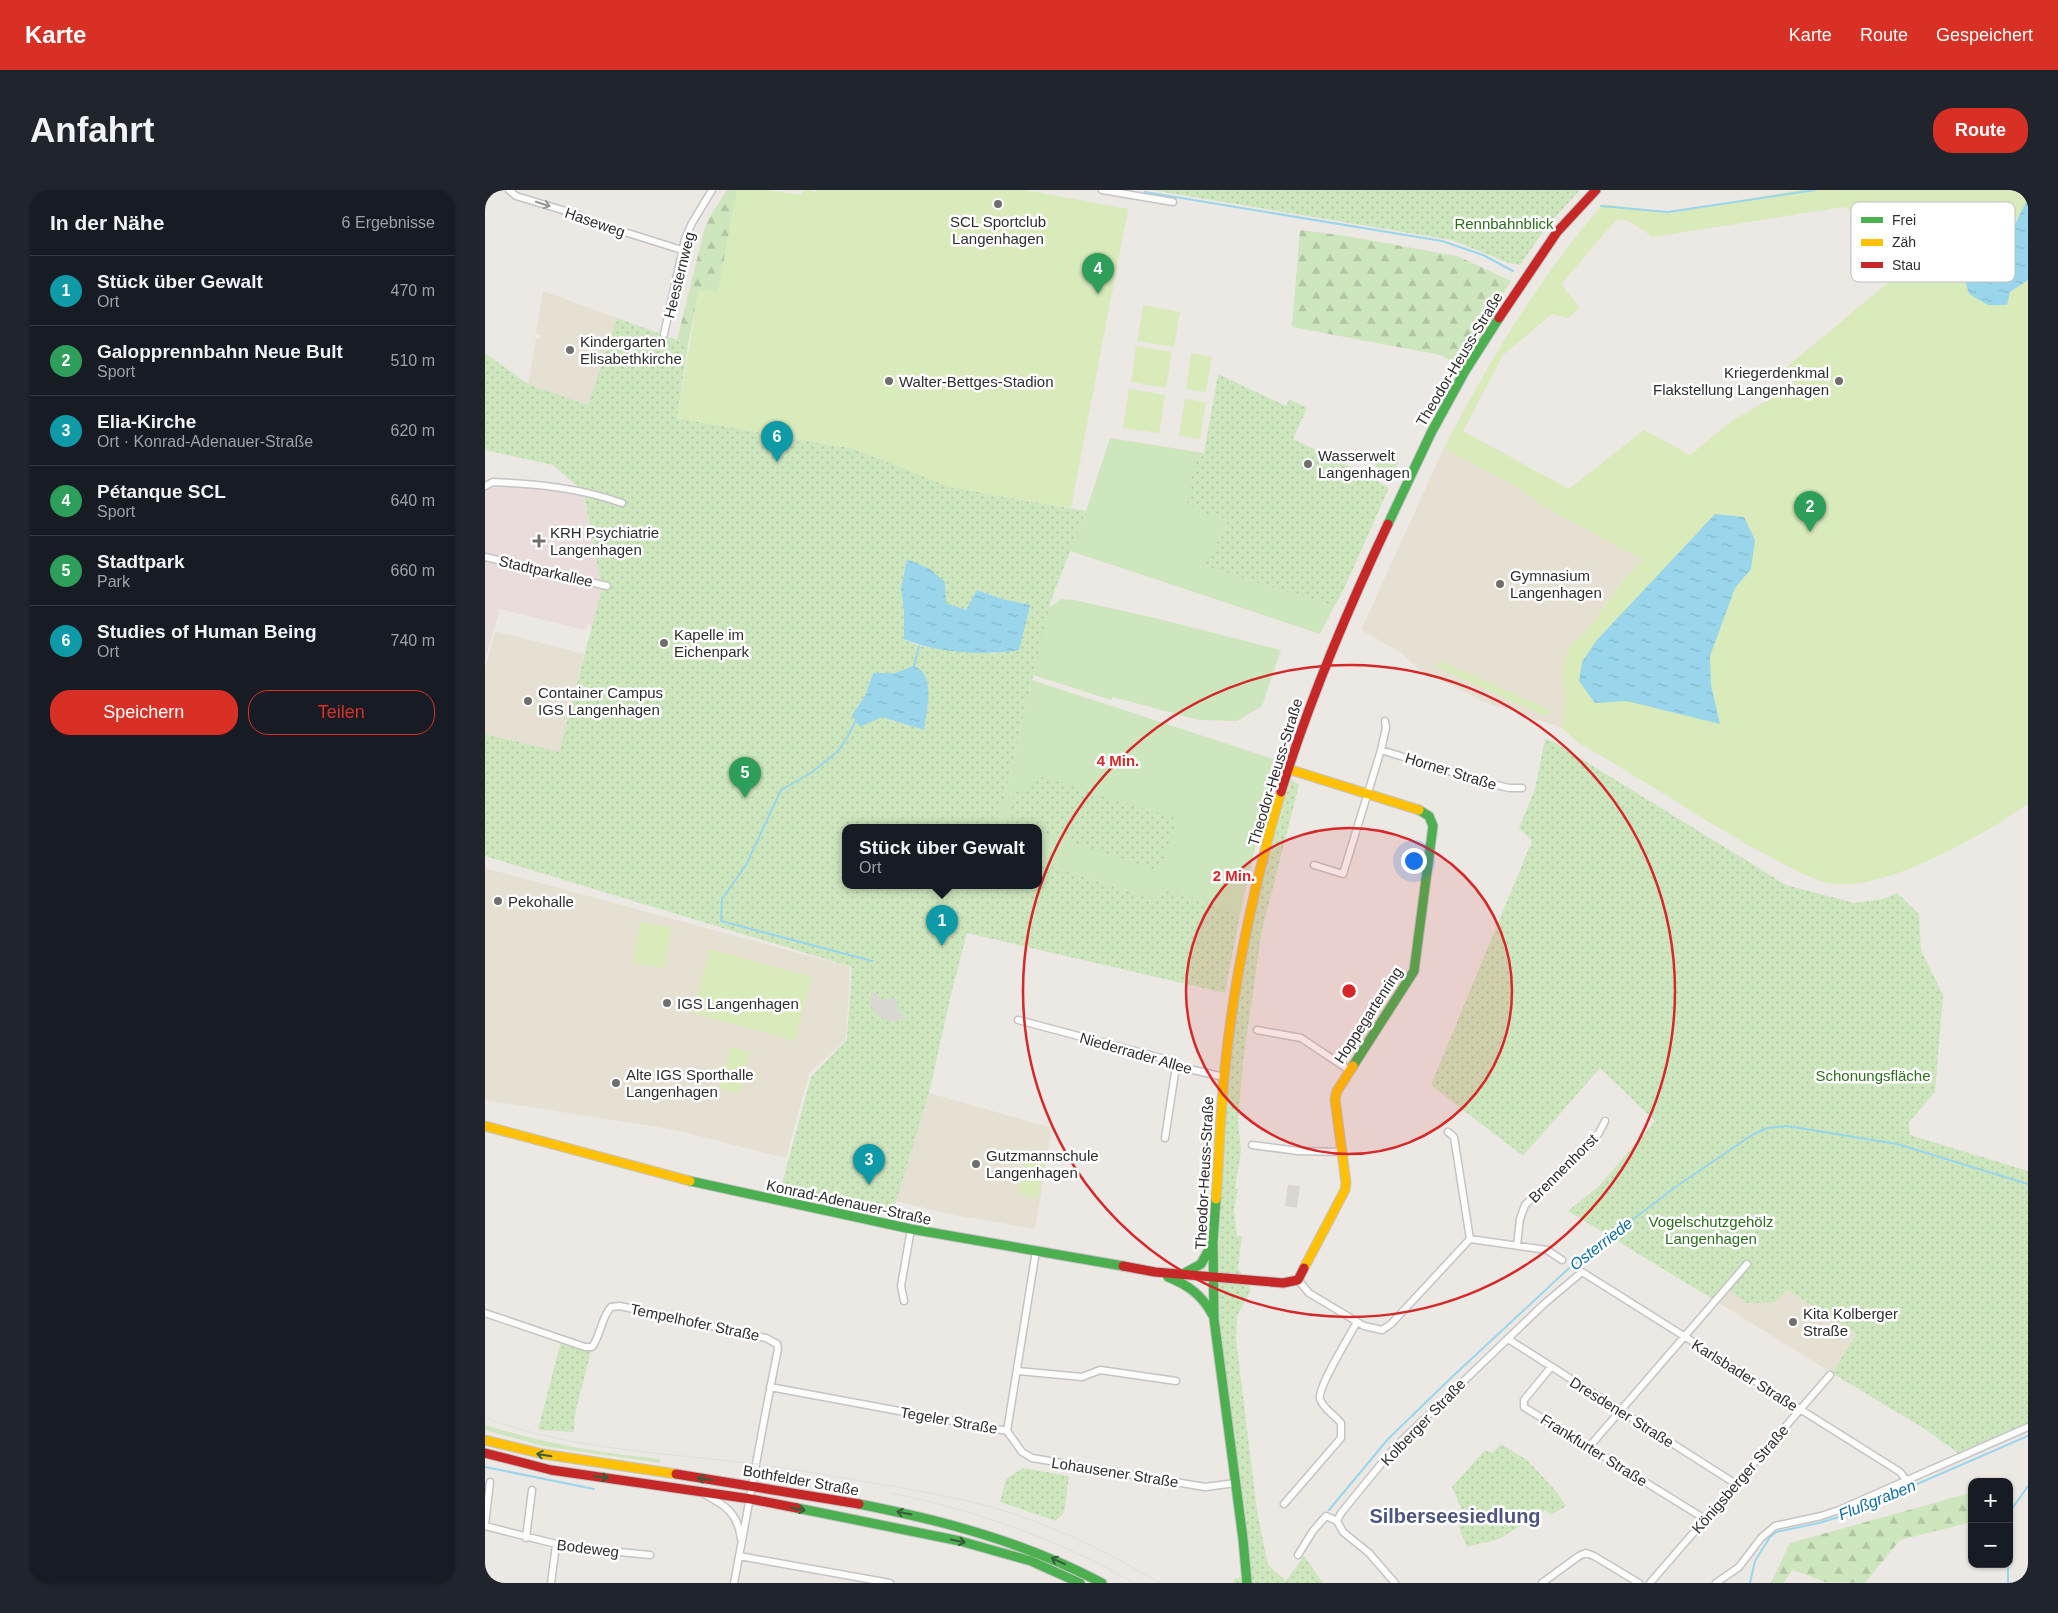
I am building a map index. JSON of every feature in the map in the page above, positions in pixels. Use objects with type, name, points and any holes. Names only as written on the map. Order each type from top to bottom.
[{"type":"street","name":"Haseweg","points":[[509,190],[516,196],[682,250]]},
{"type":"street","name":"Heesternweg","points":[[664,334],[682,250],[691,226],[712,190]]},
{"type":"street","points":[[1103,190],[1126,192],[1173,202]]},
{"type":"street","name":"Theodor-Heuss-Straße","points":[[1247,1583],[1214,1319],[1213,1241],[1224,1077],[1246,930],[1264,851],[1288,769],[1317,685],[1369,565],[1445,405],[1525,278],[1557,232],[1595,190]]},
{"type":"street","points":[[485,486],[493,482],[551,486],[602,496],[622,503]]},
{"type":"street","name":"Stadtparkallee","points":[[485,557],[607,586]]},
{"type":"street","points":[[1314,865],[1343,874],[1381,750],[1386,728],[1385,721]]},
{"type":"street","name":"Horner Straße","points":[[1381,750],[1481,781],[1509,788],[1522,788]]},
{"type":"street","name":"Hoppegartenring","points":[[1288,769],[1423,811],[1432,820],[1433,826],[1414,971],[1340,1084],[1335,1099],[1346,1179],[1345,1190],[1298,1280]]},
{"type":"street","name":"Niederrader Allee","points":[[1018,1020],[1165,1058],[1176,1066],[1224,1077]]},
{"type":"street","points":[[1257,1030],[1301,1038],[1349,1070]]},
{"type":"street","points":[[1165,1138],[1176,1066]]},
{"type":"street","name":"Brennenhorst","points":[[1517,1245],[1520,1220],[1525,1205],[1599,1132],[1605,1121]]},
{"type":"street","name":"Konrad-Adenauer-Straße","points":[[485,1126],[656,1173],[794,1205],[911,1229],[1155,1272],[1213,1278]]},
{"type":"street","points":[[1448,1132],[1454,1137],[1470,1239]]},
{"type":"street","points":[[1251,1145],[1298,1151],[1342,1152]]},
{"type":"street","points":[[904,1301],[901,1286],[911,1229]]},
{"type":"street","points":[[1470,1239],[1547,1250],[1562,1260]]},
{"type":"street","points":[[1213,1278],[1283,1283],[1298,1280],[1309,1293],[1357,1322],[1376,1330],[1382,1330],[1391,1324],[1470,1239]]},
{"type":"street","points":[[1179,1275],[1201,1264],[1213,1241]]},
{"type":"street","name":"Tegeler Straße","points":[[771,1387],[1007,1431],[1036,1251]]},
{"type":"street","points":[[1589,1447],[1747,1264]]},
{"type":"street","points":[[1155,1272],[1183,1283],[1199,1294],[1207,1303],[1214,1319]]},
{"type":"street","name":"Karlsbader Straße","points":[[1582,1272],[1900,1472],[1907,1481]]},
{"type":"street","name":"Kolberger Straße","points":[[1337,1521],[1341,1513],[1395,1447],[1544,1304],[1582,1272]]},
{"type":"street","name":"Tempelhofer Straße","points":[[485,1313],[585,1347],[592,1347],[595,1342],[605,1313],[611,1307],[620,1306],[766,1338],[777,1344],[779,1349],[734,1583]]},
{"type":"street","points":[[1284,1504],[1341,1438],[1341,1423],[1322,1403],[1319,1395],[1324,1382],[1357,1322]]},
{"type":"street","name":"Dresdener Straße","points":[[1508,1340],[1736,1484]]},
{"type":"street","name":"Frankfurter Straße","points":[[1551,1367],[1523,1400],[1524,1407],[1705,1519]]},
{"type":"street","points":[[1017,1370],[1083,1377],[1099,1370],[1176,1381]]},
{"type":"street","name":"Königsberger Straße","points":[[1649,1583],[1830,1375]]},
{"type":"street","points":[[1716,1583],[1739,1567],[1761,1538],[1775,1526],[1821,1516],[1907,1481],[2028,1427]]},
{"type":"street","name":"Lohausener Straße","points":[[1007,1431],[1022,1452],[1032,1458],[1205,1486],[1236,1483]]},
{"type":"street","name":"Bothfelder Straße","points":[[485,1440],[508,1447],[553,1456],[753,1486],[924,1516],[973,1529],[1045,1555],[1102,1583]]},
{"type":"street","name":"Bothfelder Straße","points":[[485,1453],[551,1470],[751,1499],[978,1545],[1031,1561],[1081,1583]]},
{"type":"street","name":"Bodeweg","points":[[490,1482],[485,1526],[555,1545],[650,1555]]},
{"type":"street","points":[[526,1538],[532,1490]]},
{"type":"street","points":[[698,1491],[727,1508],[736,1519],[740,1530],[741,1546]]},
{"type":"street","points":[[1298,1555],[1325,1516],[1337,1521],[1343,1532],[1369,1553],[1395,1583]]},
{"type":"street","points":[[551,1583],[555,1545]]},
{"type":"street","points":[[1542,1583],[1579,1556],[1590,1553],[1639,1583]]},
{"type":"street","points":[[739,1556],[890,1583]]},
{"type":"shaded area","name":"Kindergarten Elisabethkirche","points":[[543,291],[617,318],[588,405],[528,384],[536,339],[540,339],[540,335],[536,334]]},
{"type":"shaded area","name":"Gymnasium Langenhagen","points":[[1444,448],[1522,490],[1541,505],[1643,560],[1622,580],[1589,628],[1574,641],[1562,728],[1485,702],[1421,671],[1400,652],[1361,630]]},
{"type":"shaded area","name":"KRH Psychiatrie Langenhagen","points":[[520,485],[583,494],[602,588],[592,625],[587,624],[585,630],[500,609],[485,659],[485,489]]},
{"type":"shaded area","name":"Container Campus IGS Langenhagen","points":[[495,631],[584,654],[559,753],[485,734],[485,669]]},
{"type":"shaded area","name":"IGS Langenhagen","points":[[485,868],[850,967],[846,1039],[809,1073],[786,1158],[671,1129],[485,1100]]},
{"type":"shaded area","points":[[872,990],[882,1001],[891,997],[898,1002],[895,1008],[906,1017],[899,1021],[886,1020],[875,1013],[870,1003]]},
{"type":"shaded area","name":"Gutzmannschule Langenhagen","points":[[929,1093],[1052,1128],[1035,1229],[949,1214],[896,1201]]},
{"type":"shaded area","points":[[1288,1185],[1300,1186],[1297,1208],[1285,1206]]},
{"type":"shaded area","name":"Kita Kolberger Straße","points":[[1729,1290],[1788,1290],[1856,1334],[1832,1373],[1719,1303]]},
{"type":"green space","points":[[727,190],[737,190],[718,293],[699,290],[688,344],[677,340],[704,231],[708,220]]},
{"type":"green space","name":"Walter-Bettges-Stadion","points":[[737,190],[768,190],[801,195],[804,190],[810,190],[815,193],[816,190],[1025,190],[1128,209],[1071,508],[950,487],[855,449],[677,418],[699,290],[718,292]]},
{"type":"green space","name":"Rennbahnblick","points":[[1151,190],[1580,190],[1547,226],[1520,265],[1509,263],[1452,240]]},
{"type":"green space","points":[[1797,190],[2028,190],[2022,212],[2015,222],[2015,202],[1851,202],[1851,210],[1843,207],[1653,237],[1627,220],[1616,220],[1561,284],[1580,308],[1568,318],[1552,314],[1503,355],[1463,431],[1569,489],[1644,430],[1690,455],[1733,420],[1796,384],[1781,372],[1889,282],[1999,282],[2010,292],[2028,280],[2028,804],[1962,844],[1908,869],[1882,878],[1857,883],[1827,883],[1797,871],[1727,832],[1580,744],[1562,728],[1566,701],[1562,670],[1568,650],[1574,641],[1589,628],[1623,580],[1643,560],[1541,505],[1522,490],[1444,448],[1516,321],[1557,261],[1603,204],[1670,213]]},
{"type":"green space","points":[[1300,230],[1346,236],[1457,256],[1511,281],[1457,365],[1441,355],[1292,327]]},
{"type":"green space","points":[[1143,305],[1180,312],[1174,347],[1137,341]]},
{"type":"green space","points":[[617,318],[688,344],[677,418],[855,449],[950,487],[1086,511],[1051,600],[998,824],[842,824],[842,889],[1042,889],[1042,863],[1158,900],[1162,888],[1240,914],[1225,993],[967,933],[929,1093],[892,1215],[791,1193],[779,1195],[811,1077],[847,1039],[852,967],[485,856],[485,734],[559,752],[602,588],[583,491],[553,465],[485,450],[485,353],[528,384],[588,405]],"holes":[[[907,559],[945,582],[945,603],[966,610],[978,590],[1002,599],[1029,605],[1024,627],[996,654],[919,646],[904,639],[904,612],[901,588]],[[914,667],[924,730],[882,717],[852,715],[865,696],[873,673],[895,673]]]},
{"type":"green space","points":[[1136,346],[1172,352],[1166,388],[1131,382]]},
{"type":"green space","points":[[1191,353],[1212,357],[1206,392],[1186,389]]},
{"type":"green space","name":"Wasserwelt Langenhagen","points":[[1218,374],[1286,406],[1289,399],[1307,408],[1293,439],[1363,473],[1389,488],[1344,589],[1334,607],[1205,566],[1228,521],[1214,514],[1201,515],[1187,502],[1194,463],[1204,453]]},
{"type":"green space","points":[[1129,389],[1165,395],[1159,433],[1123,428]]},
{"type":"green space","points":[[1185,399],[1206,402],[1200,439],[1179,436]]},
{"type":"green space","points":[[1110,438],[1204,453],[1194,463],[1214,514],[1228,521],[1206,566],[1334,607],[1320,634],[1070,551],[1086,511]]},
{"type":"green space","points":[[1387,453],[1398,458],[1396,477],[1388,479],[1379,474],[1374,460]]},
{"type":"green space","points":[[1061,599],[1075,600],[1159,619],[1281,650],[1262,706],[1237,721],[1199,720],[1113,697],[1111,700],[1033,675],[1048,609]]},
{"type":"green space","points":[[1439,660],[1550,710],[1547,717],[1436,667]]},
{"type":"green space","points":[[1032,680],[1280,761],[1257,839],[1240,914],[1162,888],[1158,900],[1042,863],[1042,824],[998,824]]},
{"type":"green space","points":[[1545,739],[1554,742],[1786,885],[1854,903],[1883,899],[1897,893],[1919,914],[1921,950],[1943,995],[1935,1092],[1909,1122],[1910,1135],[2028,1171],[2028,1423],[1958,1453],[1925,1429],[1832,1373],[1856,1334],[1788,1290],[1775,1302],[1747,1303],[1729,1290],[1719,1303],[1568,1211],[1599,1186],[1655,1121],[1600,1068],[1523,1156],[1431,1085],[1532,841],[1519,828],[1535,789]]},
{"type":"green space","points":[[1031,773],[1178,819],[1159,871],[1042,833],[1042,824],[1006,824],[1014,793],[1033,784]]},
{"type":"green space","points":[[1291,779],[1299,785],[1262,930],[1243,1061],[1238,1122],[1241,1150],[1235,1189],[1238,1189],[1234,1209],[1237,1236],[1242,1236],[1238,1268],[1251,1290],[1237,1316],[1236,1339],[1257,1511],[1268,1565],[1286,1581],[1304,1556],[1323,1583],[1232,1583],[1235,1578],[1252,1579],[1220,1328],[1218,1207],[1233,1025],[1247,940]]},
{"type":"green space","points":[[640,922],[672,927],[664,968],[633,963]]},
{"type":"green space","points":[[710,949],[812,977],[795,1041],[692,1013]]},
{"type":"green space","points":[[731,1047],[751,1052],[740,1094],[719,1088]]},
{"type":"green space","points":[[1025,1155],[1045,1159],[1038,1198],[1018,1194]]},
{"type":"green space","points":[[561,1341],[591,1351],[575,1414],[574,1432],[538,1430]]},
{"type":"green space","points":[[485,1425],[572,1447],[660,1459],[660,1463],[543,1446],[485,1430]]},
{"type":"green space","points":[[1501,1444],[1527,1460],[1555,1490],[1566,1506],[1551,1515],[1546,1510],[1499,1539],[1467,1547],[1459,1528],[1461,1508],[1452,1487],[1485,1450],[1492,1453]]},
{"type":"green space","points":[[1023,1468],[1069,1476],[1064,1513],[1056,1521],[1000,1502],[1006,1479]]},
{"type":"green space","points":[[1968,1494],[1968,1523],[1900,1540],[1865,1583],[1825,1582],[1793,1570],[1783,1583],[1771,1583],[1790,1543]]},
{"type":"water","points":[[2028,198],[2028,280],[2010,292],[2007,305],[1988,305],[1969,294],[1966,282],[2015,282],[2015,224]]},
{"type":"water","points":[[1715,514],[1744,517],[1755,540],[1751,569],[1735,588],[1710,656],[1711,685],[1720,724],[1627,701],[1595,703],[1579,681],[1582,662],[1596,641]]},
{"type":"water","points":[[907,559],[930,569],[945,582],[946,603],[966,610],[977,590],[1002,599],[1030,605],[1019,650],[991,653],[961,652],[917,644],[904,639],[904,612],[901,588]]},
{"type":"water","points":[[914,666],[926,677],[928,685],[928,704],[924,730],[882,717],[860,727],[852,715],[865,696],[873,673],[895,673]]},
{"type":"waterway","points":[[1601,206],[1668,212],[1815,190]]},
{"type":"waterway","points":[[1145,192],[1442,241],[1483,255],[1513,271]]},
{"type":"waterway","points":[[914,666],[919,646]]},
{"type":"waterway","points":[[856,720],[838,751],[811,773],[781,790],[746,865],[722,899],[721,921],[872,961]]},
{"type":"waterway","name":"Osterriede","points":[[1329,1510],[1388,1439],[1567,1270],[1674,1188],[1752,1135],[1767,1128],[1787,1126],[1897,1144],[2028,1184]]},
{"type":"waterway","name":"Flußgraben","points":[[1750,1583],[1755,1561],[1770,1537],[1776,1532],[1819,1523],[1848,1514],[2028,1436]]},
{"type":"waterway","points":[[485,1467],[594,1489]]},
{"type":"waterway","points":[[2013,1507],[2028,1486]]},
{"type":"waterway","points":[[2008,1568],[2008,1583]]},
{"type":"tram line","points":[[485,1418],[518,1429],[585,1444],[770,1466],[959,1499],[1017,1515],[1073,1537],[1160,1583]]},
{"type":"tram line","points":[[891,1493],[954,1508],[1016,1528],[1077,1553],[1134,1583]]},
{"type":"traffic: fast","points":[[1388,524],[1431,433],[1465,371],[1499,318]]},
{"type":"traffic: fast","points":[[1353,1066],[1414,971],[1433,826],[1429,816],[1419,810]]},
{"type":"traffic: fast","points":[[690,1181],[911,1229],[1123,1266]]},
{"type":"traffic: fast","points":[[1216,1199],[1213,1241],[1214,1319],[1247,1583]]},
{"type":"traffic: fast","points":[[1183,1274],[1201,1264],[1211,1246]]},
{"type":"traffic: fast","points":[[1168,1277],[1194,1291],[1204,1301],[1212,1314]]},
{"type":"traffic: fast","points":[[859,1504],[922,1518],[1014,1544],[1102,1583]]},
{"type":"traffic: fast","points":[[797,1508],[960,1541],[1031,1561],[1080,1583]]},
{"type":"traffic: slow","points":[[1288,769],[1419,810]]},
{"type":"traffic: slow","points":[[1216,1199],[1223,1093],[1233,1005],[1253,898],[1281,792]]},
{"type":"traffic: slow","points":[[1304,1268],[1345,1190],[1346,1183],[1335,1099],[1337,1091],[1353,1066]]},
{"type":"traffic: slow","points":[[485,1126],[690,1181]]},
{"type":"traffic: slow","points":[[485,1440],[543,1454],[676,1474]]},
{"type":"traffic: jam","points":[[1499,318],[1557,232],[1596,190]]},
{"type":"traffic: jam","points":[[1281,792],[1330,656],[1388,524]]},
{"type":"traffic: jam","points":[[1123,1266],[1155,1272],[1283,1283],[1298,1280],[1304,1268]]},
{"type":"traffic: jam","points":[[485,1453],[551,1470],[751,1499],[797,1508]]},
{"type":"traffic: jam","points":[[676,1474],[859,1504]]},
{"type":"place","name":"SCL Sportclub Langenhagen","points":[[998,204]]},
{"type":"place","name":"Pétanque SCL","points":[[1098,294]]},
{"type":"place","name":"Kindergarten Elisabethkirche","points":[[570,350]]},
{"type":"place","name":"Walter-Bettges-Stadion","points":[[889,381]]},
{"type":"place","name":"Kriegerdenkmal Flakstellung Langenhagen","points":[[1839,381]]},
{"type":"place","name":"Studies of Human Being","points":[[777,462]]},
{"type":"place","name":"Wasserwelt Langenhagen","points":[[1308,464]]},
{"type":"place","name":"Galopprennbahn Neue Bult","points":[[1810,532]]},
{"type":"place","name":"KRH Psychiatrie Langenhagen","points":[[539,541]]},
{"type":"place","name":"Gymnasium Langenhagen","points":[[1500,584]]},
{"type":"place","name":"Kapelle im Eichenpark","points":[[664,643]]},
{"type":"place","name":"Container Campus IGS Langenhagen","points":[[528,701]]},
{"type":"place","name":"Stadtpark","points":[[745,798]]},
{"type":"place","name":"Pekohalle","points":[[498,901]]},
{"type":"place","name":"Stück über Gewalt","points":[[942,946]]},
{"type":"place","name":"IGS Langenhagen","points":[[667,1003]]},
{"type":"place","name":"Alte IGS Sporthalle Langenhagen","points":[[616,1083]]},
{"type":"place","name":"Gutzmannschule Langenhagen","points":[[976,1164]]},
{"type":"place","name":"Elia-Kirche","points":[[869,1185]]},
{"type":"place","name":"Kita Kolberger Straße","points":[[1793,1322]]},
{"type":"district","name":"Silberseesiedlung","points":[[1455,1516]]},
{"type":"park label","name":"Schonungsfläche","points":[[1873,1075]]},
{"type":"park label","name":"Vogelschutzgehölz Langenhagen","points":[[1711,1230]]}]
